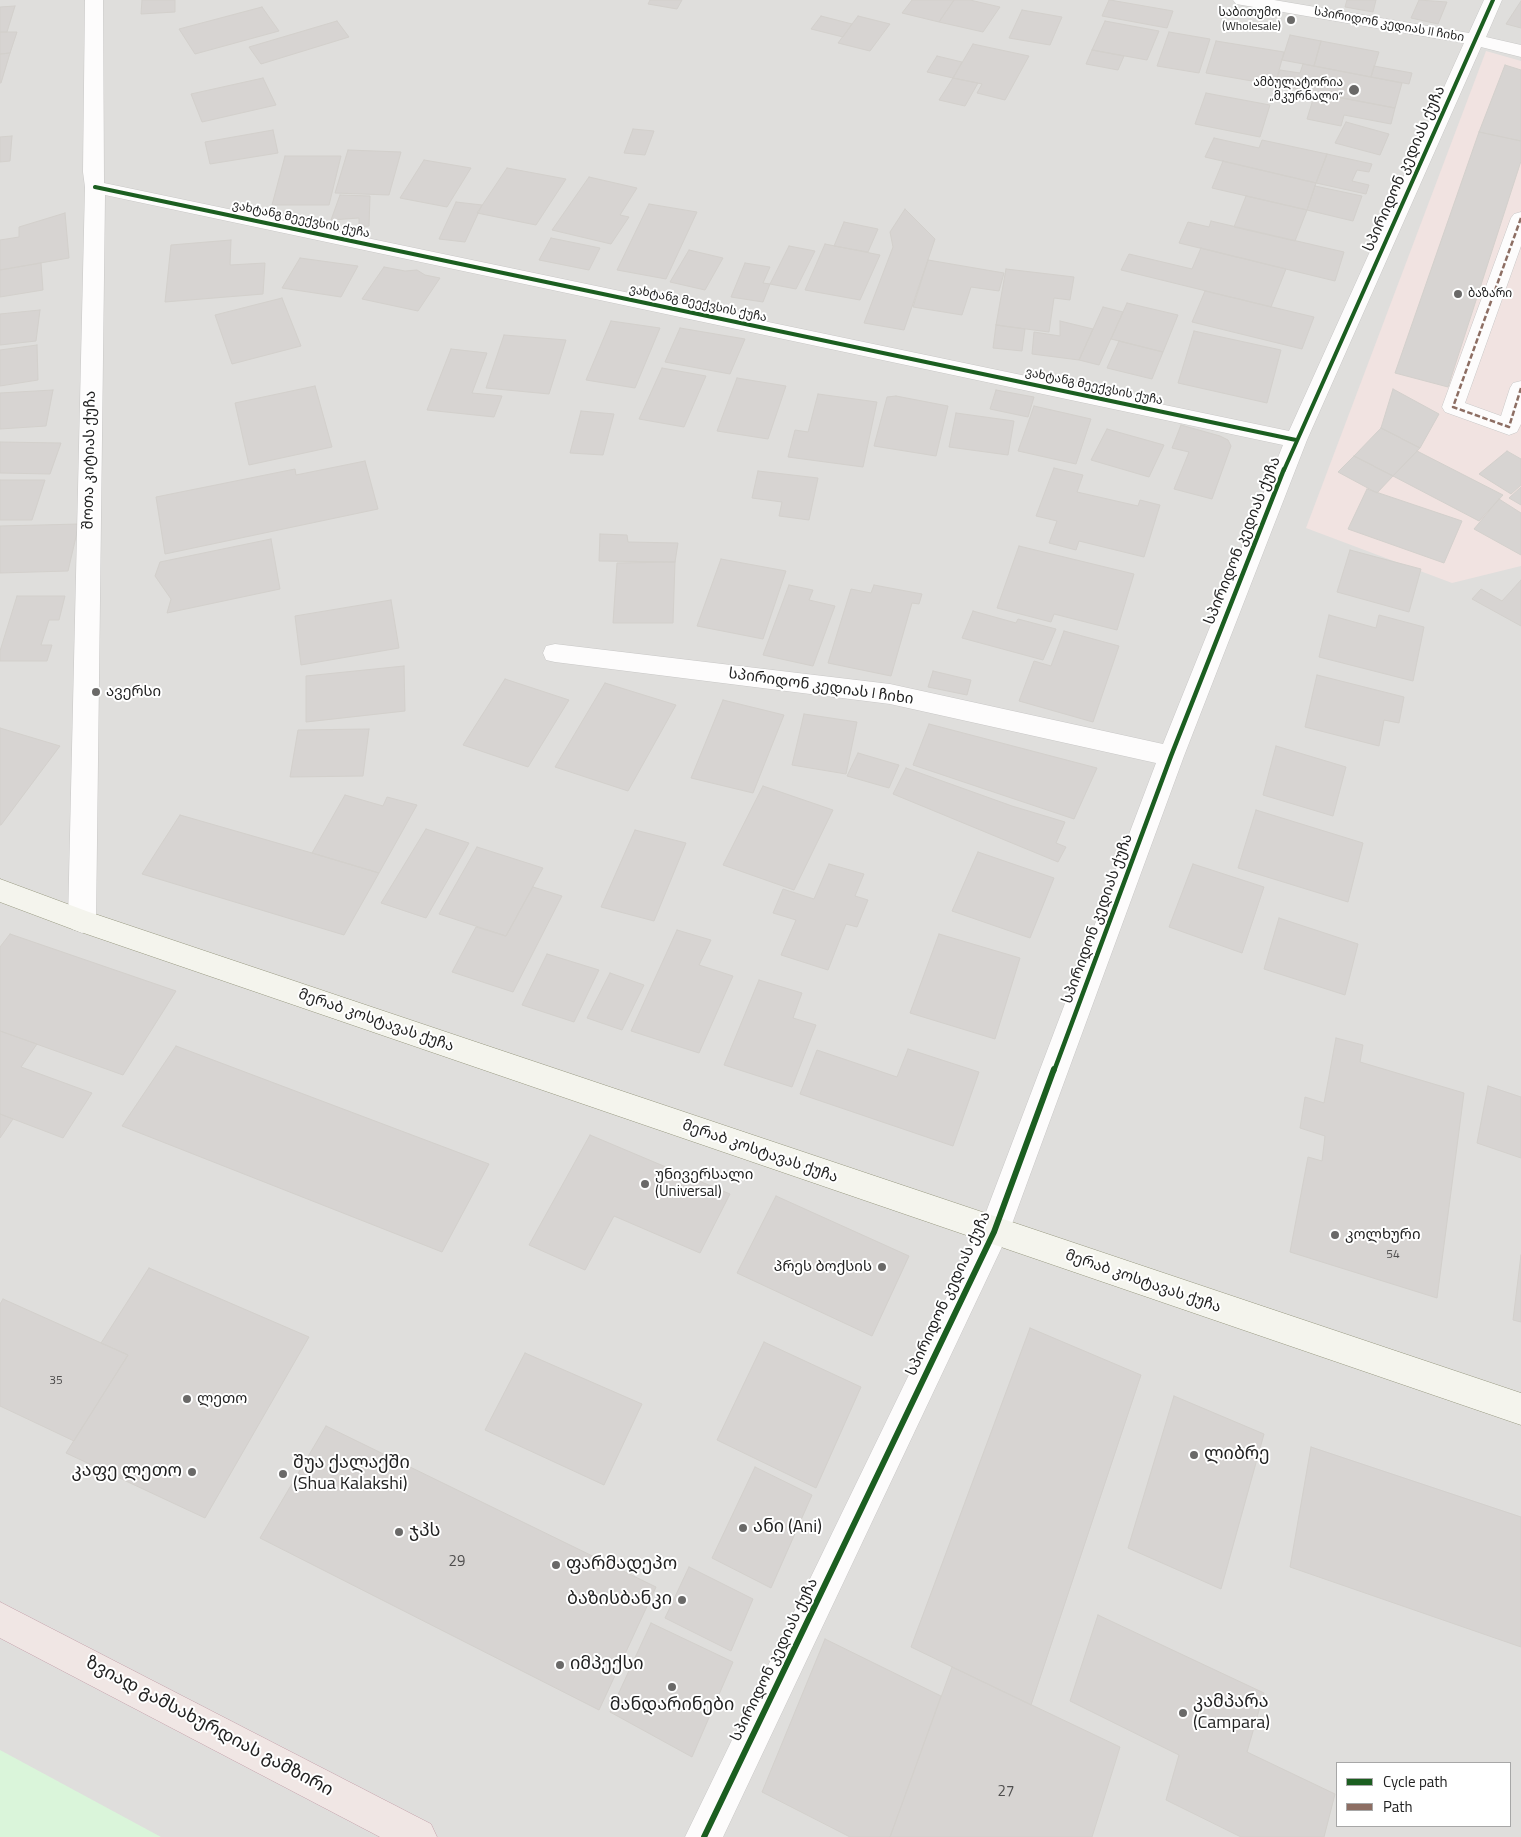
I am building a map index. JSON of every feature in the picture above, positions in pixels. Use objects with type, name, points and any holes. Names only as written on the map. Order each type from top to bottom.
[{"type":"highway","name":"ზვიად გამსახურდიას გამზირი","points":[[0,1619],[418,1837]]},
{"type":"main road","name":"მერაბ კოსტავას ქუჩა","points":[[0,890],[82,921],[994,1232],[1521,1408]]},
{"type":"street","name":"შოთა კიტიას ქუჩა","points":[[82,921],[95,187],[93,172],[94,0]]},
{"type":"street","name":"სპირიდონ კედიას II ჩიხი","points":[[1242,0],[1477,40],[1521,51]]},
{"type":"street","name":"სპირიდონ კედიას ქუჩა","points":[[704,1837],[994,1232],[1171,756],[1296,440],[1477,40],[1493,0]]},
{"type":"street","name":"ვახტანგ მეექვსის ქუჩა","points":[[95,187],[1296,440]]},
{"type":"street","points":[[1521,218],[1453,407],[1509,427],[1521,388]]},
{"type":"street","name":"სპირიდონ კედიას I ჩიხი","points":[[555,653],[890,694],[1171,756]]},
{"type":"shaded area","points":[[0,0],[1521,0],[1521,1837],[0,1837]]},
{"type":"shaded area","name":"ბაზარი","points":[[1486,51],[1521,61],[1521,566],[1452,583],[1306,528]]},
{"type":"green space","points":[[0,1750],[161,1837],[0,1837]]},
{"type":"building","points":[[142,0],[175,0],[175,12],[141,14]]},
{"type":"building","points":[[650,0],[682,0],[677,9],[648,4]]},
{"type":"building","points":[[912,0],[954,0],[939,22],[902,13]]},
{"type":"building","points":[[954,0],[970,0],[1000,7],[983,32],[939,22]]},
{"type":"building","points":[[1109,0],[1173,11],[1167,28],[1102,16]]},
{"type":"building","points":[[1347,0],[1376,0],[1373,12],[1345,7]]},
{"type":"building","points":[[1419,0],[1447,2],[1438,24],[1411,18]]},
{"type":"building","points":[[1521,1],[1521,28],[1506,24]]},
{"type":"building","points":[[15,6],[7,32],[0,32],[0,7]]},
{"type":"building","points":[[262,7],[279,31],[195,54],[179,29]]},
{"type":"building","points":[[1022,10],[1062,17],[1050,45],[1009,38]]},
{"type":"building","points":[[821,16],[852,24],[843,37],[811,29]]},
{"type":"building","points":[[858,16],[890,24],[870,51],[838,43]]},
{"type":"building","points":[[337,21],[349,37],[261,64],[249,47]]},
{"type":"building","points":[[1105,21],[1159,31],[1147,60],[1092,50]]},
{"type":"building","points":[[0,32],[17,32],[10,53],[0,54]]},
{"type":"building","points":[[1169,32],[1210,39],[1199,73],[1157,66]]},
{"type":"building","points":[[1290,35],[1321,41],[1314,66],[1282,60]]},
{"type":"building","points":[[1216,41],[1284,52],[1275,85],[1206,73]]},
{"type":"building","points":[[1321,41],[1379,52],[1371,77],[1314,66]]},
{"type":"building","points":[[973,44],[1029,56],[1005,100],[977,93],[982,84],[953,78]]},
{"type":"building","points":[[1092,50],[1124,56],[1118,70],[1086,64]]},
{"type":"building","points":[[10,53],[1,83],[0,83],[0,54]]},
{"type":"building","points":[[937,56],[962,62],[953,78],[927,72]]},
{"type":"building","points":[[1303,64],[1402,83],[1395,108],[1275,85],[1280,70],[1300,73]]},
{"type":"building","points":[[1505,65],[1521,70],[1521,141],[1479,132]]},
{"type":"building","points":[[1374,66],[1412,73],[1409,84],[1371,77]]},
{"type":"building","points":[[263,78],[276,105],[202,122],[191,94]]},
{"type":"building","points":[[953,78],[978,83],[965,106],[939,100]]},
{"type":"building","points":[[1206,93],[1270,105],[1260,137],[1195,124]]},
{"type":"building","points":[[1315,93],[1395,108],[1391,124],[1344,115],[1341,126],[1307,119]]},
{"type":"building","points":[[1346,122],[1389,134],[1380,155],[1335,143]]},
{"type":"building","points":[[633,129],[654,131],[645,155],[624,153]]},
{"type":"building","points":[[273,130],[278,153],[210,164],[205,142]]},
{"type":"building","points":[[1479,132],[1521,141],[1521,161],[1448,387],[1395,373]]},
{"type":"building","points":[[12,136],[10,161],[0,162],[0,137]]},
{"type":"building","points":[[1214,138],[1259,148],[1262,140],[1327,154],[1316,183],[1205,157]]},
{"type":"building","points":[[348,150],[401,152],[389,195],[335,193]]},
{"type":"building","points":[[1327,154],[1372,164],[1369,172],[1357,170],[1352,181],[1369,185],[1366,194],[1316,183]]},
{"type":"building","points":[[285,156],[341,156],[329,205],[272,205]]},
{"type":"building","points":[[424,160],[471,168],[447,207],[400,198]]},
{"type":"building","points":[[1223,161],[1316,183],[1307,210],[1212,188]]},
{"type":"building","points":[[507,168],[566,179],[536,225],[477,213]]},
{"type":"building","points":[[589,177],[637,188],[620,215],[629,217],[611,244],[552,230]]},
{"type":"building","points":[[1315,186],[1362,196],[1353,221],[1307,210]]},
{"type":"building","points":[[340,195],[370,196],[369,226],[359,227],[359,218],[331,220]]},
{"type":"building","points":[[1246,196],[1307,210],[1295,241],[1234,227]]},
{"type":"building","points":[[456,202],[482,205],[465,242],[439,239]]},
{"type":"building","points":[[649,204],[697,212],[666,279],[617,270]]},
{"type":"building","points":[[905,209],[935,239],[904,330],[864,323],[893,247],[890,232]]},
{"type":"building","points":[[65,213],[69,258],[0,270],[0,240],[19,237],[19,227]]},
{"type":"building","points":[[1211,221],[1344,252],[1335,281],[1179,243],[1188,222],[1209,227]]},
{"type":"building","points":[[844,222],[878,229],[868,252],[834,246]]},
{"type":"building","points":[[551,238],[600,248],[589,270],[539,260]]},
{"type":"building","points":[[231,240],[230,265],[265,263],[263,294],[165,302],[171,245]]},
{"type":"building","points":[[825,244],[880,255],[860,300],[805,290]]},
{"type":"building","points":[[789,246],[815,251],[796,289],[770,284]]},
{"type":"building","points":[[1201,248],[1286,269],[1271,307],[1121,270],[1129,254],[1192,269]]},
{"type":"building","points":[[689,250],[723,258],[705,290],[670,282]]},
{"type":"building","points":[[300,258],[358,266],[341,297],[282,288]]},
{"type":"building","points":[[928,260],[1004,273],[999,291],[971,287],[962,315],[913,307]]},
{"type":"building","points":[[41,263],[43,290],[0,297],[0,270]]},
{"type":"building","points":[[745,263],[770,267],[763,283],[770,284],[763,302],[731,297]]},
{"type":"building","points":[[384,267],[405,271],[417,270],[425,275],[440,278],[418,311],[362,299]]},
{"type":"building","points":[[1006,269],[1074,277],[1070,300],[1054,298],[1049,332],[996,325]]},
{"type":"building","points":[[1205,291],[1314,317],[1302,349],[1192,322]]},
{"type":"building","points":[[282,298],[301,346],[232,364],[215,315]]},
{"type":"building","points":[[1127,303],[1178,315],[1163,352],[1111,339]]},
{"type":"building","points":[[1103,307],[1123,312],[1099,365],[1079,360]]},
{"type":"building","points":[[40,310],[36,341],[0,345],[0,314]]},
{"type":"building","points":[[611,321],[660,328],[635,388],[586,380]]},
{"type":"building","points":[[1060,321],[1093,329],[1079,360],[1032,354],[1034,332],[1060,336]]},
{"type":"building","points":[[996,325],[1025,329],[1022,351],[993,348]]},
{"type":"building","points":[[680,328],[745,339],[730,374],[665,362]]},
{"type":"building","points":[[1194,331],[1281,350],[1267,403],[1178,383]]},
{"type":"building","points":[[504,335],[566,340],[549,394],[486,388]]},
{"type":"building","points":[[1119,341],[1163,352],[1152,379],[1107,368]]},
{"type":"building","points":[[37,345],[38,380],[0,386],[0,350]]},
{"type":"building","points":[[451,349],[487,353],[472,393],[502,396],[494,417],[427,410]]},
{"type":"building","points":[[662,368],[706,376],[684,427],[639,419]]},
{"type":"building","points":[[737,378],[786,386],[768,439],[717,431]]},
{"type":"building","points":[[315,386],[332,447],[249,465],[235,403]]},
{"type":"building","points":[[1393,389],[1439,414],[1420,448],[1381,428]]},
{"type":"building","points":[[53,390],[46,426],[0,429],[0,393]]},
{"type":"building","points":[[996,390],[1034,397],[1028,417],[990,409]]},
{"type":"building","points":[[818,394],[877,402],[863,467],[788,457],[795,430],[808,432]]},
{"type":"building","points":[[896,396],[948,406],[936,456],[874,446],[887,397]]},
{"type":"building","points":[[1034,406],[1091,419],[1076,464],[1018,451]]},
{"type":"building","points":[[581,411],[614,414],[603,455],[570,453]]},
{"type":"building","points":[[956,413],[1014,421],[1008,455],[949,447]]},
{"type":"building","points":[[1181,425],[1220,436],[1228,440],[1231,446],[1212,499],[1174,489],[1189,452],[1172,448]]},
{"type":"building","points":[[1381,428],[1420,448],[1393,476],[1354,456]]},
{"type":"building","points":[[1107,429],[1164,445],[1149,477],[1091,460]]},
{"type":"building","points":[[0,442],[61,443],[50,474],[0,473]]},
{"type":"building","points":[[1417,451],[1503,495],[1479,521],[1393,476]]},
{"type":"building","points":[[1507,451],[1521,459],[1521,485],[1511,494],[1479,474]]},
{"type":"building","points":[[1354,456],[1393,476],[1377,493],[1338,472]]},
{"type":"building","points":[[365,461],[378,509],[165,554],[156,497],[295,469],[296,475]]},
{"type":"building","points":[[1054,468],[1083,475],[1077,492],[1138,506],[1140,500],[1160,505],[1144,557],[1079,541],[1076,550],[1049,543],[1057,521],[1036,516]]},
{"type":"building","points":[[758,471],[818,478],[809,520],[779,516],[782,502],[752,498]]},
{"type":"building","points":[[0,480],[45,480],[32,520],[0,520]]},
{"type":"building","points":[[1521,487],[1521,505],[1509,498]]},
{"type":"building","points":[[1367,489],[1462,521],[1444,563],[1348,529]]},
{"type":"building","points":[[1499,499],[1521,513],[1521,555],[1474,529]]},
{"type":"building","points":[[79,524],[68,571],[0,573],[0,526]]},
{"type":"building","points":[[600,534],[627,535],[628,542],[678,543],[675,562],[599,561]]},
{"type":"building","points":[[271,539],[280,589],[167,613],[171,599],[155,576],[160,562]]},
{"type":"building","points":[[1019,546],[1134,574],[1117,630],[1054,614],[1051,622],[997,608]]},
{"type":"building","points":[[1350,550],[1421,569],[1409,612],[1337,592]]},
{"type":"building","points":[[721,559],[786,571],[763,639],[697,626]]},
{"type":"building","points":[[675,562],[673,623],[613,623],[617,563]]},
{"type":"building","points":[[1521,580],[1521,626],[1472,599],[1481,589],[1502,601]]},
{"type":"building","points":[[789,585],[813,590],[809,600],[835,606],[813,666],[763,655]]},
{"type":"building","points":[[874,585],[922,594],[919,604],[912,603],[891,676],[828,663],[851,589],[871,593]]},
{"type":"building","points":[[17,596],[65,596],[59,620],[49,620],[41,645],[52,645],[47,661],[0,661],[0,651]]},
{"type":"building","points":[[391,600],[399,648],[301,665],[295,616]]},
{"type":"building","points":[[973,611],[1016,623],[1018,619],[1056,629],[1043,660],[962,638]]},
{"type":"building","points":[[1329,615],[1376,628],[1379,615],[1424,627],[1413,681],[1319,657]]},
{"type":"building","points":[[1064,631],[1119,646],[1093,722],[1019,701],[1034,661],[1051,666]]},
{"type":"building","points":[[404,666],[405,711],[306,722],[306,676]]},
{"type":"building","points":[[933,671],[971,680],[967,695],[928,687]]},
{"type":"building","points":[[1317,675],[1404,697],[1399,723],[1384,720],[1379,746],[1305,727]]},
{"type":"building","points":[[505,679],[569,700],[528,767],[463,745]]},
{"type":"building","points":[[605,683],[676,705],[628,791],[555,767]]},
{"type":"building","points":[[723,700],[784,715],[753,793],[691,778]]},
{"type":"building","points":[[804,714],[857,722],[846,774],[792,765]]},
{"type":"building","points":[[929,724],[1097,768],[1074,819],[913,765]]},
{"type":"building","points":[[0,728],[60,746],[1,825],[0,825]]},
{"type":"building","points":[[369,729],[363,776],[290,777],[298,730]]},
{"type":"building","points":[[1276,746],[1346,767],[1333,816],[1263,795]]},
{"type":"building","points":[[858,753],[899,765],[889,788],[847,776]]},
{"type":"building","points":[[906,768],[1012,806],[1065,822],[1056,843],[1066,847],[1058,862],[893,794]]},
{"type":"building","points":[[763,786],[833,810],[794,890],[723,865]]},
{"type":"building","points":[[345,795],[383,806],[387,797],[417,805],[379,873],[312,853]]},
{"type":"building","points":[[1256,810],[1363,843],[1348,902],[1238,868]]},
{"type":"building","points":[[180,815],[379,873],[344,935],[142,874]]},
{"type":"building","points":[[426,829],[469,843],[426,918],[381,903]]},
{"type":"building","points":[[635,830],[686,843],[654,921],[601,907]]},
{"type":"building","points":[[477,847],[543,868],[506,936],[439,914]]},
{"type":"building","points":[[978,852],[1054,878],[1030,938],[952,911]]},
{"type":"building","points":[[829,864],[864,874],[855,896],[868,900],[857,927],[846,924],[828,970],[781,955],[796,920],[773,913],[783,889],[814,899]]},
{"type":"building","points":[[1193,864],[1264,887],[1242,953],[1169,927]]},
{"type":"building","points":[[533,887],[562,896],[513,992],[452,972],[476,927],[506,936]]},
{"type":"building","points":[[1279,918],[1358,944],[1345,995],[1264,969]]},
{"type":"building","points":[[677,930],[711,940],[699,965],[733,976],[699,1053],[631,1031]]},
{"type":"building","points":[[10,934],[176,991],[123,1075],[0,1031],[0,947]]},
{"type":"building","points":[[939,934],[1020,958],[995,1039],[910,1013]]},
{"type":"building","points":[[547,954],[599,970],[574,1022],[522,1005]]},
{"type":"building","points":[[610,973],[644,985],[622,1030],[587,1018]]},
{"type":"building","points":[[759,980],[802,993],[793,1018],[816,1025],[792,1087],[724,1065]]},
{"type":"building","points":[[0,1031],[37,1044],[21,1067],[92,1093],[63,1138],[0,1114]]},
{"type":"building","points":[[1336,1038],[1363,1045],[1360,1062],[1464,1093],[1437,1298],[1290,1252],[1308,1157],[1322,1161],[1325,1136],[1300,1128],[1305,1097],[1324,1103]]},
{"type":"building","points":[[176,1046],[489,1164],[442,1252],[122,1126]]},
{"type":"building","points":[[908,1049],[979,1072],[953,1146],[800,1094],[817,1050],[897,1077]]},
{"type":"building","points":[[1488,1086],[1521,1097],[1521,1158],[1477,1143]]},
{"type":"building","points":[[0,1114],[13,1119],[0,1138]]},
{"type":"building","points":[[590,1135],[730,1194],[700,1253],[614,1216],[585,1270],[529,1245]]},
{"type":"building","points":[[776,1196],[909,1256],[872,1336],[737,1273]]},
{"type":"building","points":[[1521,1255],[1521,1322],[1513,1320]]},
{"type":"building","name":"ლეთო","points":[[149,1268],[309,1337],[205,1518],[66,1453],[128,1355],[101,1343]]},
{"type":"building","points":[[3,1299],[128,1355],[74,1441],[0,1406],[0,1304]]},
{"type":"building","points":[[1030,1328],[1141,1375],[1031,1705],[911,1647]]},
{"type":"building","points":[[764,1342],[861,1387],[816,1488],[717,1440]]},
{"type":"building","points":[[525,1353],[642,1404],[604,1485],[485,1430]]},
{"type":"building","points":[[1174,1396],[1264,1434],[1221,1589],[1128,1548]]},
{"type":"building","points":[[326,1426],[656,1587],[599,1710],[260,1538]]},
{"type":"building","points":[[1311,1447],[1521,1517],[1521,1647],[1290,1567]]},
{"type":"building","points":[[755,1467],[812,1495],[771,1588],[712,1558]]},
{"type":"building","points":[[689,1567],[753,1599],[731,1651],[665,1618]]},
{"type":"building","points":[[1098,1615],[1264,1693],[1247,1752],[1335,1794],[1324,1837],[1241,1837],[1166,1800],[1179,1755],[1070,1701]]},
{"type":"building","name":"მანდარინები","points":[[651,1623],[733,1662],[692,1757],[610,1712]]},
{"type":"building","points":[[825,1639],[941,1696],[890,1837],[850,1837],[762,1792]]},
{"type":"building","points":[[952,1667],[1120,1747],[1092,1837],[890,1837]]},
{"type":"marked path","points":[[1521,218],[1453,407],[1509,427],[1521,388]]},
{"type":"cycle path","points":[[704,1837],[994,1232],[1171,756],[1296,440],[1493,0]]},
{"type":"cycle path","points":[[95,187],[1296,440]]},
{"type":"place","name":"საბითუმო (Wholesale)","points":[[1291,20]]},
{"type":"place","name":"ამბულატორია „მკურნალი“","points":[[1354,90]]},
{"type":"place","name":"ბაზარი","points":[[1458,294]]},
{"type":"place","name":"ავერსი","points":[[96,692]]},
{"type":"place","name":"უნივერსალი (Universal)","points":[[645,1184]]},
{"type":"place","name":"კოლხური","points":[[1335,1235]]},
{"type":"place","name":"პრეს ბოქსის","points":[[882,1267]]},
{"type":"place","name":"ლეთო","points":[[187,1399]]},
{"type":"place","name":"ლიბრე","points":[[1194,1455]]},
{"type":"place","name":"კაფე ლეთო","points":[[192,1472]]},
{"type":"place","name":"შუა ქალაქში (Shua Kalakshi)","points":[[283,1474]]},
{"type":"place","name":"ანი (Ani)","points":[[743,1528]]},
{"type":"place","name":"ჯპს","points":[[399,1532]]},
{"type":"place","name":"ფარმადეპო","points":[[556,1565]]},
{"type":"place","name":"ბაზისბანკი","points":[[682,1600]]},
{"type":"place","name":"იმპექსი","points":[[560,1665]]},
{"type":"place","name":"მანდარინები","points":[[672,1687]]},
{"type":"place","name":"კამპარა (Campara)","points":[[1183,1713]]}]
